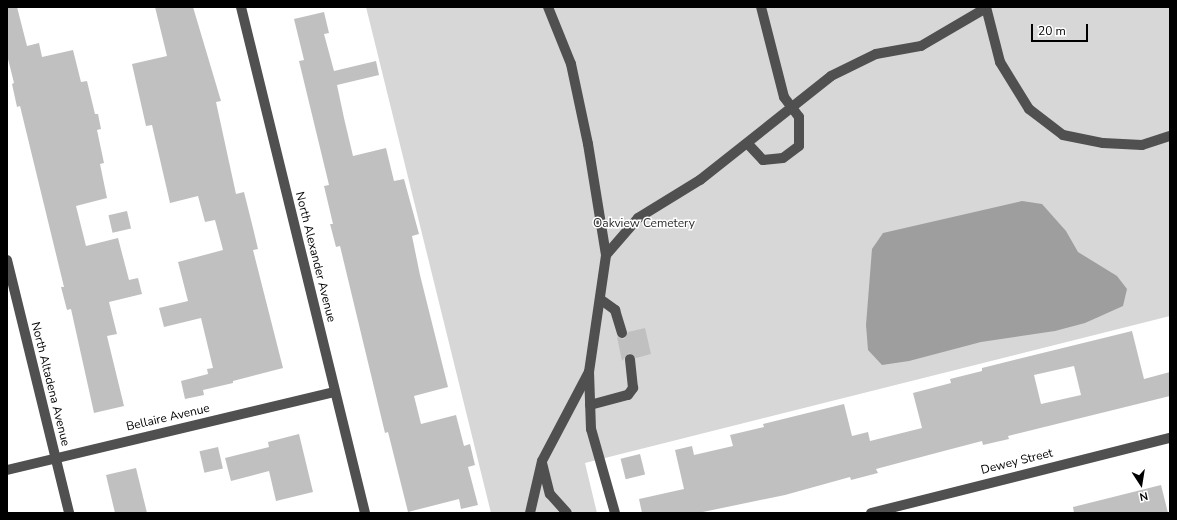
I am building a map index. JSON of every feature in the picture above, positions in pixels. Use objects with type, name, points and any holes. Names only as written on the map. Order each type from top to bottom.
[{"type":"street","name":"North Alexander Avenue","points":[[241,7],[365,513]]},
{"type":"street","points":[[548,7],[571,64],[588,144],[606,255],[589,372],[590,405],[592,428],[615,513]]},
{"type":"street","points":[[748,144],[763,160],[783,158],[799,146],[798,117],[784,97],[761,7]]},
{"type":"street","points":[[606,255],[638,218],[700,180],[748,144],[831,76],[876,54],[921,46],[986,8],[1000,62],[1030,109],[1063,135],[1103,143],[1142,145],[1170,136]]},
{"type":"street","name":"North Altadena Avenue","points":[[7,260],[56,458],[68,513]]},
{"type":"street","points":[[600,299],[615,310],[622,333]]},
{"type":"street","points":[[590,405],[628,395],[633,388],[630,359]]},
{"type":"street","points":[[530,513],[542,461],[589,372]]},
{"type":"street","name":"Bellaire Avenue","points":[[7,470],[335,392]]},
{"type":"street","name":"Dewey Street","points":[[871,513],[1170,438]]},
{"type":"street","points":[[542,461],[550,494],[567,513]]},
{"type":"green space","name":"Oakview Cemetery","points":[[366,7],[1170,7],[1170,316],[585,463],[597,513],[491,513]]},
{"type":"shaded area","points":[[1022,201],[1042,204],[1066,231],[1078,252],[1117,276],[1127,289],[1123,306],[1085,323],[1055,331],[981,342],[909,361],[882,365],[868,350],[866,325],[872,249],[883,233]]},
{"type":"building","points":[[7,7],[17,7],[27,46],[39,43],[42,57],[73,50],[81,82],[87,81],[95,114],[98,114],[101,129],[97,130],[104,163],[100,164],[107,198],[76,206],[86,246],[118,238],[129,280],[138,278],[142,294],[109,302],[117,334],[107,336],[124,406],[94,413],[71,309],[67,310],[61,287],[64,287],[20,106],[17,107],[12,84],[14,83],[7,55]]},
{"type":"building","points":[[155,7],[193,7],[221,101],[216,102],[236,194],[244,192],[253,228],[258,249],[253,250],[283,368],[233,381],[233,383],[203,390],[204,395],[185,399],[181,381],[208,374],[207,369],[213,368],[201,318],[164,327],[159,308],[188,301],[178,262],[223,250],[215,220],[205,222],[198,196],[170,203],[152,125],[146,126],[132,64],[167,56]]},
{"type":"building","points":[[324,12],[329,33],[324,34],[334,71],[376,61],[379,75],[337,85],[344,118],[353,156],[386,148],[394,181],[404,179],[419,234],[412,236],[420,275],[448,387],[414,396],[421,424],[456,415],[464,446],[470,444],[475,465],[468,467],[478,505],[461,509],[459,499],[408,512],[388,432],[385,433],[340,246],[336,247],[330,224],[333,224],[324,186],[329,185],[299,61],[304,60],[294,19]]},
{"type":"building","points":[[127,211],[131,229],[113,233],[108,215]]},
{"type":"building","points":[[645,328],[651,354],[636,358],[629,353],[622,361],[617,337],[624,339],[628,332]]},
{"type":"building","points":[[1132,331],[1144,379],[1170,372],[1170,396],[1008,436],[1009,439],[983,445],[982,441],[876,469],[878,473],[851,480],[850,477],[785,495],[698,513],[642,513],[639,499],[684,489],[675,450],[692,446],[694,455],[733,446],[730,435],[764,427],[763,424],[844,404],[852,436],[868,432],[870,441],[922,428],[913,393],[951,383],[950,379],[982,371],[982,368]],"holes":[[[1074,366],[1081,395],[1041,404],[1034,375]]]},
{"type":"building","points":[[299,434],[313,492],[276,501],[269,471],[231,481],[225,458],[269,447],[268,442]]},
{"type":"building","points":[[218,447],[223,468],[204,473],[199,451]]},
{"type":"building","points":[[640,454],[645,474],[626,479],[621,459]]},
{"type":"building","points":[[136,468],[147,513],[115,513],[106,475]]},
{"type":"building","points":[[1161,485],[1168,513],[1074,513],[1073,507]]}]
